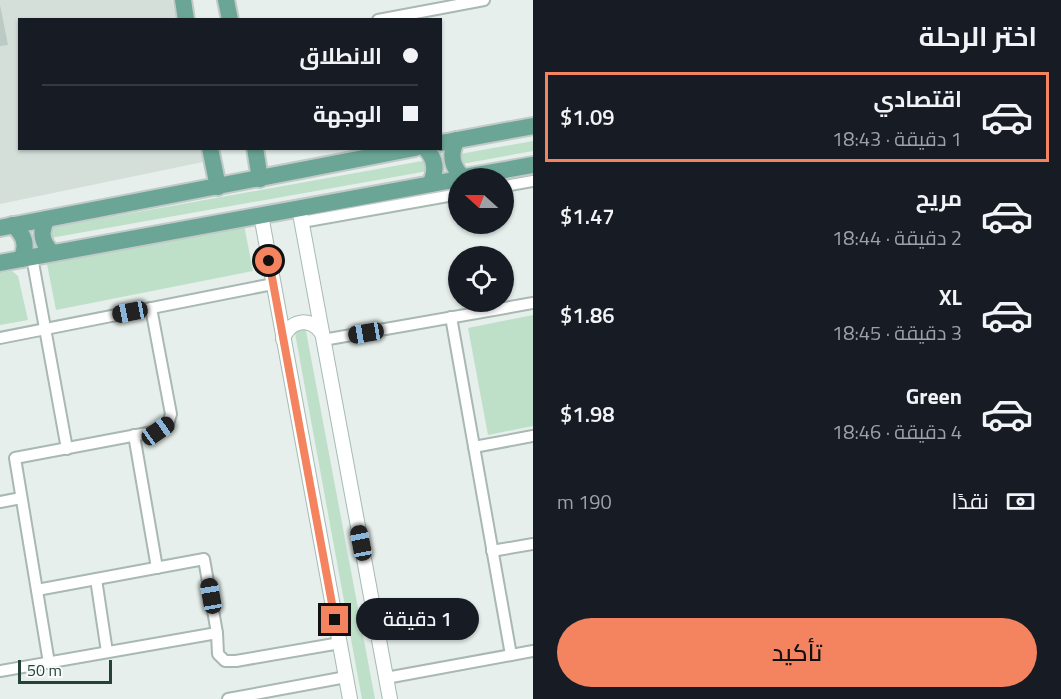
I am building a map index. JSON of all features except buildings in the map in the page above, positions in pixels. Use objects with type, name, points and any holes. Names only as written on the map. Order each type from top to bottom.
[{"type":"main road","points":[[183,0],[186,18]]},
{"type":"main road","points":[[226,0],[230,18]]},
{"type":"main road","points":[[455,168],[449,142],[533,126]]},
{"type":"main road","points":[[210,150],[218,187]]},
{"type":"main road","points":[[255,150],[260,179]]},
{"type":"main road","points":[[6,226],[405,150]]},
{"type":"main road","points":[[427,150],[432,155],[435,167],[430,184]]},
{"type":"main road","points":[[514,168],[533,165]]},
{"type":"main road","points":[[0,263],[261,215],[300,215],[448,181]]},
{"type":"main road","points":[[261,215],[350,699]]},
{"type":"main road","points":[[300,215],[390,699]]},
{"type":"main road","points":[[46,219],[42,235],[45,245],[53,253]]},
{"type":"main road","points":[[6,226],[20,233],[25,243],[26,258]]},
{"type":"main road","points":[[283,339],[287,329],[297,323],[313,324],[322,336]]},
{"type":"street","points":[[389,18],[484,0]]},
{"type":"street","points":[[514,184],[533,181]]},
{"type":"street","points":[[300,215],[448,195]]},
{"type":"street","points":[[26,258],[45,329],[67,449]]},
{"type":"street","points":[[0,338],[273,284]]},
{"type":"street","points":[[322,336],[533,303]]},
{"type":"street","points":[[49,663],[15,458],[158,431],[168,424],[171,414],[151,308]]},
{"type":"street","points":[[451,317],[511,655]]},
{"type":"street","points":[[134,435],[157,568]]},
{"type":"street","points":[[474,447],[533,436]]},
{"type":"street","points":[[0,502],[21,498]]},
{"type":"street","points":[[492,551],[533,544]]},
{"type":"street","points":[[37,590],[204,559],[217,633],[218,654],[225,661],[340,643]]},
{"type":"street","points":[[96,579],[107,652]]},
{"type":"street","points":[[0,671],[217,633]]},
{"type":"street","points":[[386,678],[533,651]]},
{"type":"street","points":[[228,699],[346,677]]},
{"type":"shaded area","points":[[0,0],[172,0],[176,18],[18,18],[18,150],[200,150],[203,162],[0,204]]},
{"type":"green space","points":[[533,141],[533,151],[462,164],[457,157],[460,154]]},
{"type":"green space","points":[[422,161],[428,162],[428,171],[45,239],[43,229]]},
{"type":"green space","points":[[244,225],[253,271],[56,310],[47,264]]},
{"type":"green space","points":[[12,271],[18,276],[28,320],[0,325],[0,273]]},
{"type":"green space","points":[[533,315],[533,426],[488,435],[468,328]]},
{"type":"green space","points":[[304,327],[375,699],[362,699],[295,333],[296,329]]},
{"type":"route","points":[[269,261],[335,620]]}]
